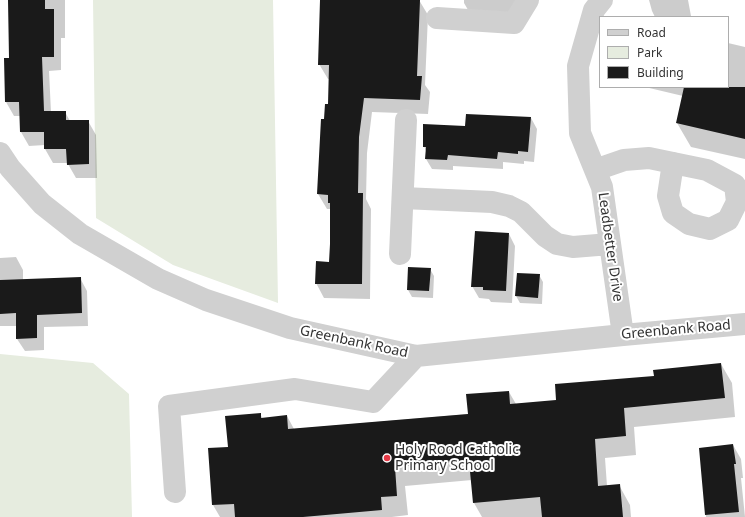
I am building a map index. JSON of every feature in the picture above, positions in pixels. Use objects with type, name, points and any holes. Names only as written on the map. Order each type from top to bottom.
[{"type":"street","points":[[437,18],[514,23],[528,0]]},
{"type":"street","name":"Leadbetter Drive","points":[[592,3],[578,66],[580,133],[602,187],[623,335]]},
{"type":"street","points":[[400,254],[406,120]]},
{"type":"street","points":[[595,170],[624,160],[649,158],[673,163]]},
{"type":"street","name":"Greenbank Road","points":[[3,165],[42,204],[80,234],[158,279],[206,300],[290,328],[416,356],[745,324]]},
{"type":"street","points":[[403,198],[492,202],[509,206],[522,212],[545,236],[557,244],[573,246],[610,244]]},
{"type":"street","points":[[175,492],[169,406],[295,389],[373,402],[416,356]]},
{"type":"green space","points":[[93,0],[273,0],[278,303],[173,265],[96,218]]},
{"type":"green space","points":[[0,354],[93,363],[129,394],[132,517],[0,517]]},
{"type":"building","points":[[8,0],[45,0],[45,9],[54,9],[54,57],[42,57],[44,111],[66,111],[66,120],[89,120],[89,164],[67,165],[66,149],[44,149],[44,132],[20,132],[19,102],[5,102],[4,58],[9,58]]},
{"type":"building","points":[[320,0],[420,0],[417,76],[422,76],[420,100],[364,98],[359,137],[358,193],[363,193],[362,284],[315,284],[316,261],[329,262],[330,244],[330,203],[328,203],[328,195],[317,194],[321,119],[324,119],[325,104],[328,104],[329,65],[318,65]]},
{"type":"building","points":[[745,87],[745,139],[676,123],[684,88]]},
{"type":"building","points":[[466,114],[531,117],[528,152],[518,151],[518,154],[498,152],[497,159],[448,155],[447,160],[425,159],[426,147],[423,147],[423,124],[465,126]]},
{"type":"building","points":[[475,231],[509,233],[506,291],[483,290],[483,287],[471,287]]},
{"type":"building","points":[[408,267],[431,268],[429,291],[407,290]]},
{"type":"building","points":[[517,273],[540,274],[538,298],[515,296]]},
{"type":"building","points":[[81,277],[82,313],[37,315],[37,338],[16,339],[16,313],[0,314],[0,280]]},
{"type":"building","points":[[721,363],[725,398],[624,408],[626,436],[595,439],[598,486],[620,484],[623,517],[542,517],[540,497],[473,503],[469,461],[395,467],[397,496],[381,497],[382,510],[303,517],[235,517],[234,504],[212,505],[208,448],[228,447],[225,416],[261,413],[261,418],[287,415],[288,429],[468,414],[466,394],[509,391],[510,404],[556,400],[555,384],[654,376],[653,370]]},
{"type":"building","points":[[733,444],[736,464],[734,464],[739,512],[705,515],[699,448]]},
{"type":"place","name":"Holy Rood Catholic Primary School","points":[[387,458]]}]
